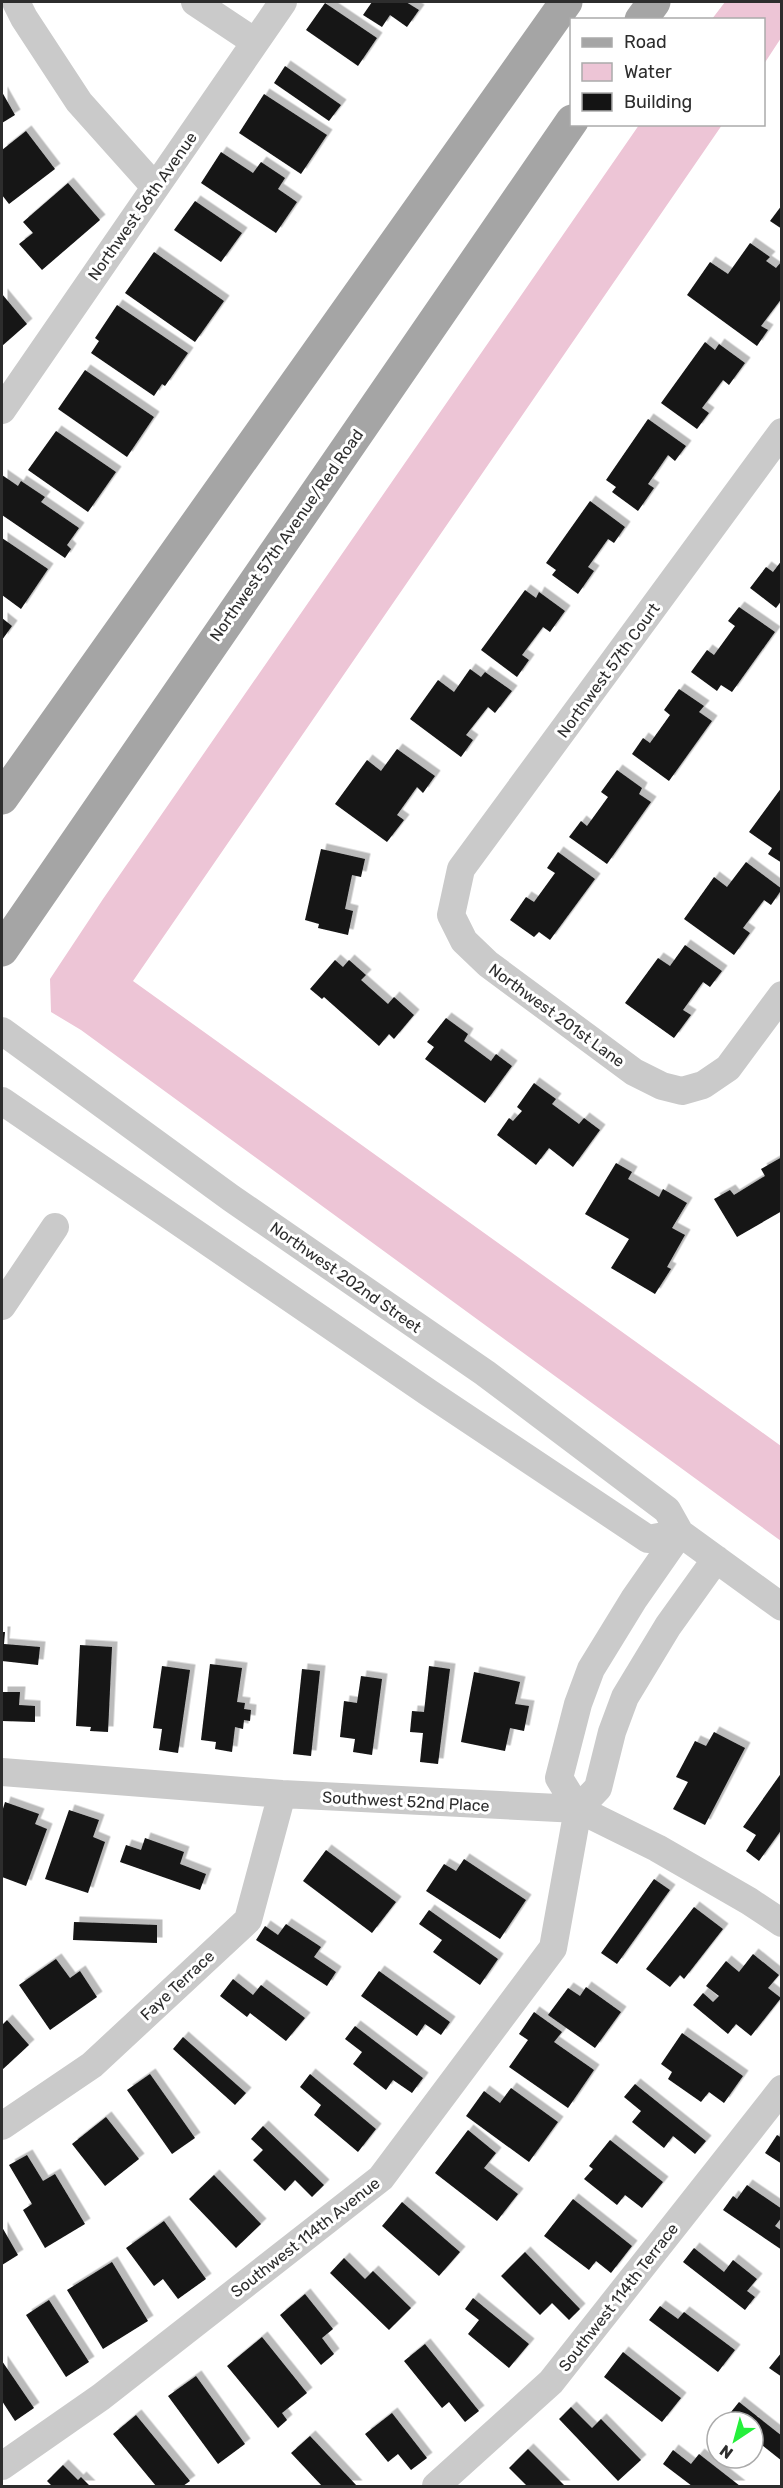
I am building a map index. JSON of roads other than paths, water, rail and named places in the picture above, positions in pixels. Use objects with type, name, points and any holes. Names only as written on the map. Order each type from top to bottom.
[{"type":"main road","points":[[2,798],[566,2]]},
{"type":"main road","points":[[642,18],[654,2]]},
{"type":"main road","name":"Northwest 57th Avenue/Red Road","points":[[2,950],[570,124]]},
{"type":"street","points":[[16,2],[79,102],[155,187]]},
{"type":"street","points":[[195,2],[255,42]]},
{"type":"street","name":"Northwest 56th Avenue","points":[[2,410],[283,2]]},
{"type":"street","name":"Northwest 57th Court","points":[[451,915],[462,869],[782,432]]},
{"type":"street","name":"Northwest 201st Lane","points":[[451,915],[464,941],[488,964],[634,1072],[662,1086],[682,1091],[703,1084],[728,1068],[782,995]]},
{"type":"street","name":"Northwest 202nd Street","points":[[2,1031],[231,1198],[494,1380],[667,1510],[680,1533],[782,1607]]},
{"type":"street","points":[[2,1101],[429,1393],[648,1539],[680,1533]]},
{"type":"street","points":[[2,1306],[55,1227]]},
{"type":"street","points":[[680,1533],[634,1599],[591,1670],[574,1721],[560,1778],[578,1809],[598,1788],[612,1732],[625,1697],[668,1626],[716,1559]]},
{"type":"street","points":[[604,1647],[641,1670]]},
{"type":"street","points":[[574,1721],[612,1732]]},
{"type":"street","name":"Southwest 52nd Place","points":[[2,1772],[282,1794],[578,1809],[657,1848],[749,1901],[782,1923]]},
{"type":"street","name":"Faye Terrace","points":[[2,2126],[92,2065],[248,1920],[282,1794]]},
{"type":"street","name":"Southwest 114th Avenue","points":[[2,2466],[101,2397],[381,2178],[553,1948],[578,1809]]},
{"type":"street","name":"Southwest 114th Terrace","points":[[436,2487],[551,2382],[782,2089]]},
{"type":"water","points":[[725,2],[781,2],[781,38],[765,62],[765,18],[713,18]]},
{"type":"water","points":[[638,126],[721,126],[133,981],[781,1446],[781,1541],[81,1030],[51,1012],[50,979]]}]
